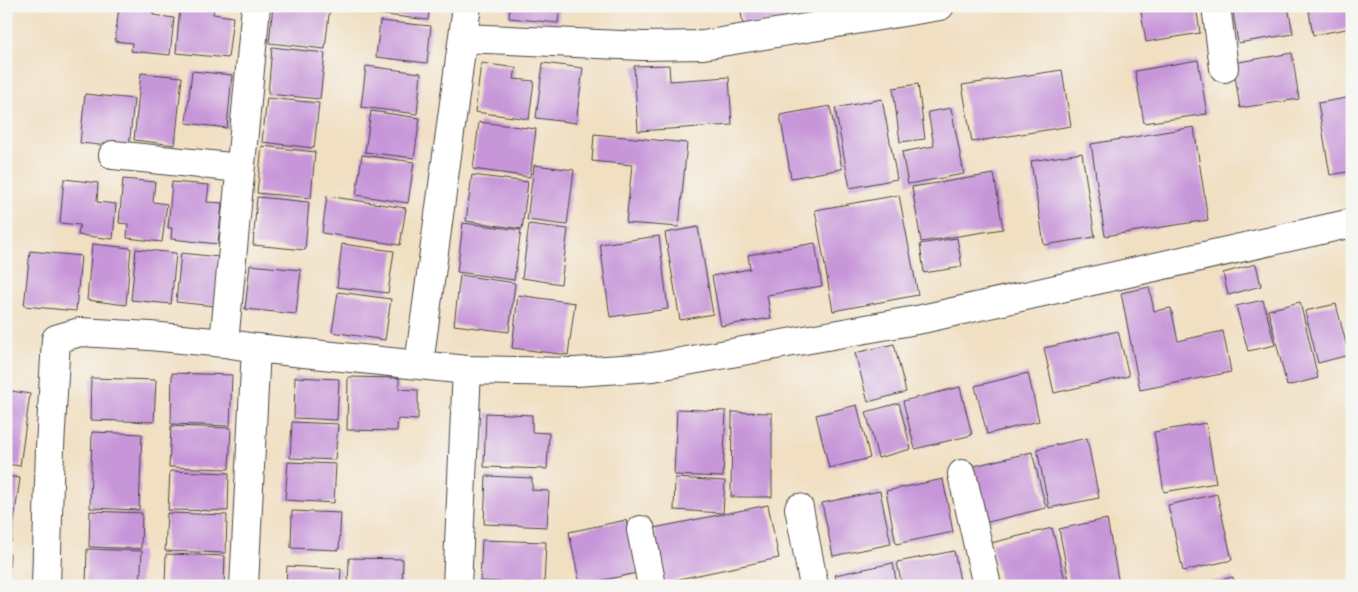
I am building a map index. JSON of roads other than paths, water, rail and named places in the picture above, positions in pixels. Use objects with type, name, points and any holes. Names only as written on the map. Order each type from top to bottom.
[{"type":"street","points":[[224,343],[256,6]]},
{"type":"street","points":[[420,364],[468,6]]},
{"type":"street","points":[[463,38],[643,46],[703,45],[834,15],[940,6]]},
{"type":"street","points":[[1216,6],[1224,68]]},
{"type":"street","points":[[113,155],[240,168]]},
{"type":"street","points":[[46,586],[50,447],[56,339],[80,332],[224,343],[467,370],[575,372],[653,367],[922,319],[1352,223]]},
{"type":"street","points":[[244,586],[256,348]]},
{"type":"street","points":[[457,586],[467,370]]},
{"type":"street","points":[[962,474],[987,586]]},
{"type":"street","points":[[799,508],[814,586]]},
{"type":"street","points":[[641,530],[652,586]]}]
